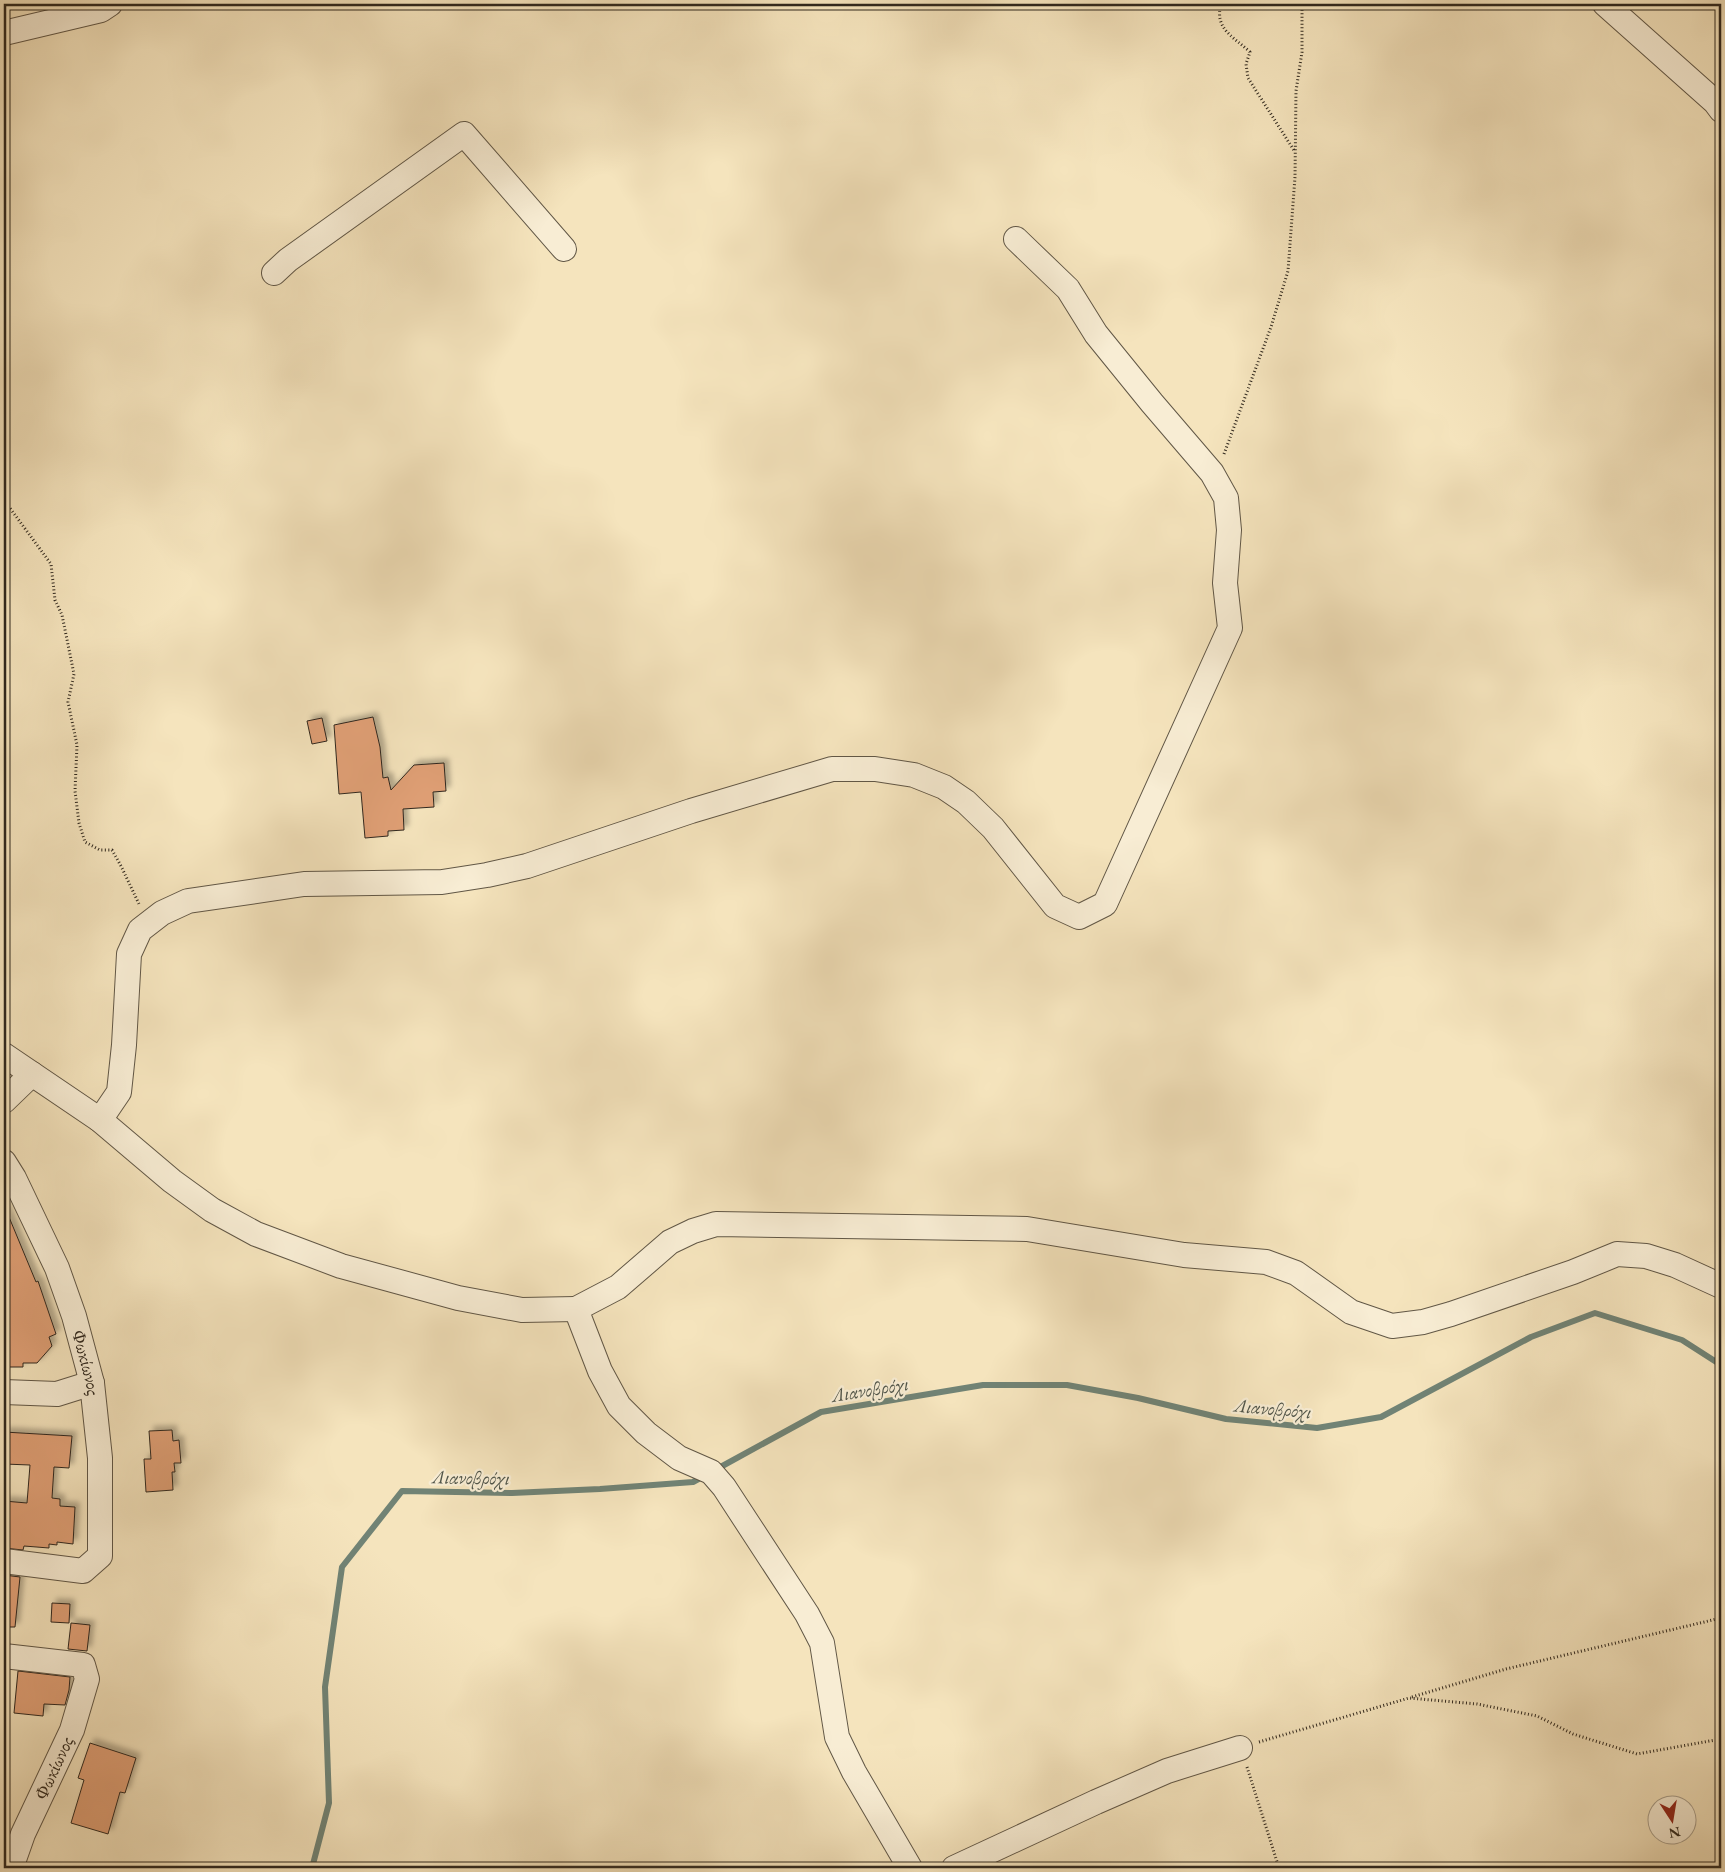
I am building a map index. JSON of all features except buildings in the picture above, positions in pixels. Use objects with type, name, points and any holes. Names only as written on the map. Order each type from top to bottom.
[{"type":"street","points":[[4,32],[101,10],[110,4]]},
{"type":"street","points":[[1605,4],[1715,102],[1721,110]]},
{"type":"street","points":[[274,273],[288,260],[464,134],[564,249]]},
{"type":"street","points":[[100,1120],[119,1092],[130,954],[140,930],[162,914],[188,900],[304,884],[442,882],[487,875],[527,866],[691,811],[832,769],[875,769],[914,775],[944,787],[966,802],[993,828],[1054,906],[1079,917],[1104,904],[1230,628],[1225,583],[1229,530],[1226,498],[1212,473],[1096,334],[1068,289],[1016,239]]},
{"type":"street","points":[[4,1055],[100,1120],[172,1181],[212,1210],[256,1234],[341,1266],[458,1298],[522,1310],[576,1309],[618,1287],[670,1242],[692,1231],[716,1224],[1027,1229],[1184,1255],[1266,1262],[1296,1273],[1351,1312],[1392,1326],[1422,1322],[1451,1314],[1573,1272],[1617,1254],[1646,1256],[1675,1265],[1721,1286]]},
{"type":"street","points":[[4,1101],[32,1074]]},
{"type":"street","name":"Φωκίωνος","points":[[4,1162],[14,1178],[57,1268],[74,1316],[92,1382],[100,1458],[100,1556],[83,1571],[4,1561]]},
{"type":"street","points":[[576,1309],[600,1371],[619,1406],[646,1433],[679,1458],[710,1472],[724,1487],[807,1614],[822,1643],[837,1737],[854,1772],[910,1868]]},
{"type":"street","points":[[4,1392],[57,1394],[92,1382]]},
{"type":"street","name":"Φωκίωνος","points":[[4,1656],[83,1665],[87,1679],[72,1730],[13,1832],[11,1868]]},
{"type":"street","points":[[956,1868],[1167,1771],[1240,1748]]},
{"type":"path","points":[[1221,4],[1220,20],[1224,31],[1250,52],[1246,64],[1248,78],[1295,153]]},
{"type":"path","points":[[1218,484],[1225,451],[1271,327],[1288,271],[1295,153],[1296,91],[1302,52],[1302,4]]},
{"type":"path","points":[[4,500],[51,564],[55,600],[62,614],[74,674],[68,702],[77,745],[75,791],[79,823],[85,842],[100,850],[112,850],[149,924]]},
{"type":"path","points":[[1279,1868],[1240,1748],[1506,1669],[1721,1618]]},
{"type":"path","points":[[1409,1698],[1477,1704],[1537,1716],[1573,1734],[1637,1754],[1721,1739]]},
{"type":"waterway","name":"Λιανοβρόχι","points":[[715,1470],[821,1412],[983,1385],[1067,1385],[1138,1398],[1226,1419],[1317,1428],[1381,1417],[1531,1337],[1595,1313],[1682,1340],[1721,1365]]},
{"type":"waterway","name":"Λιανοβρόχι","points":[[312,1868],[329,1803],[325,1687],[342,1567],[402,1491],[512,1493],[600,1489],[693,1482],[704,1476]]}]
